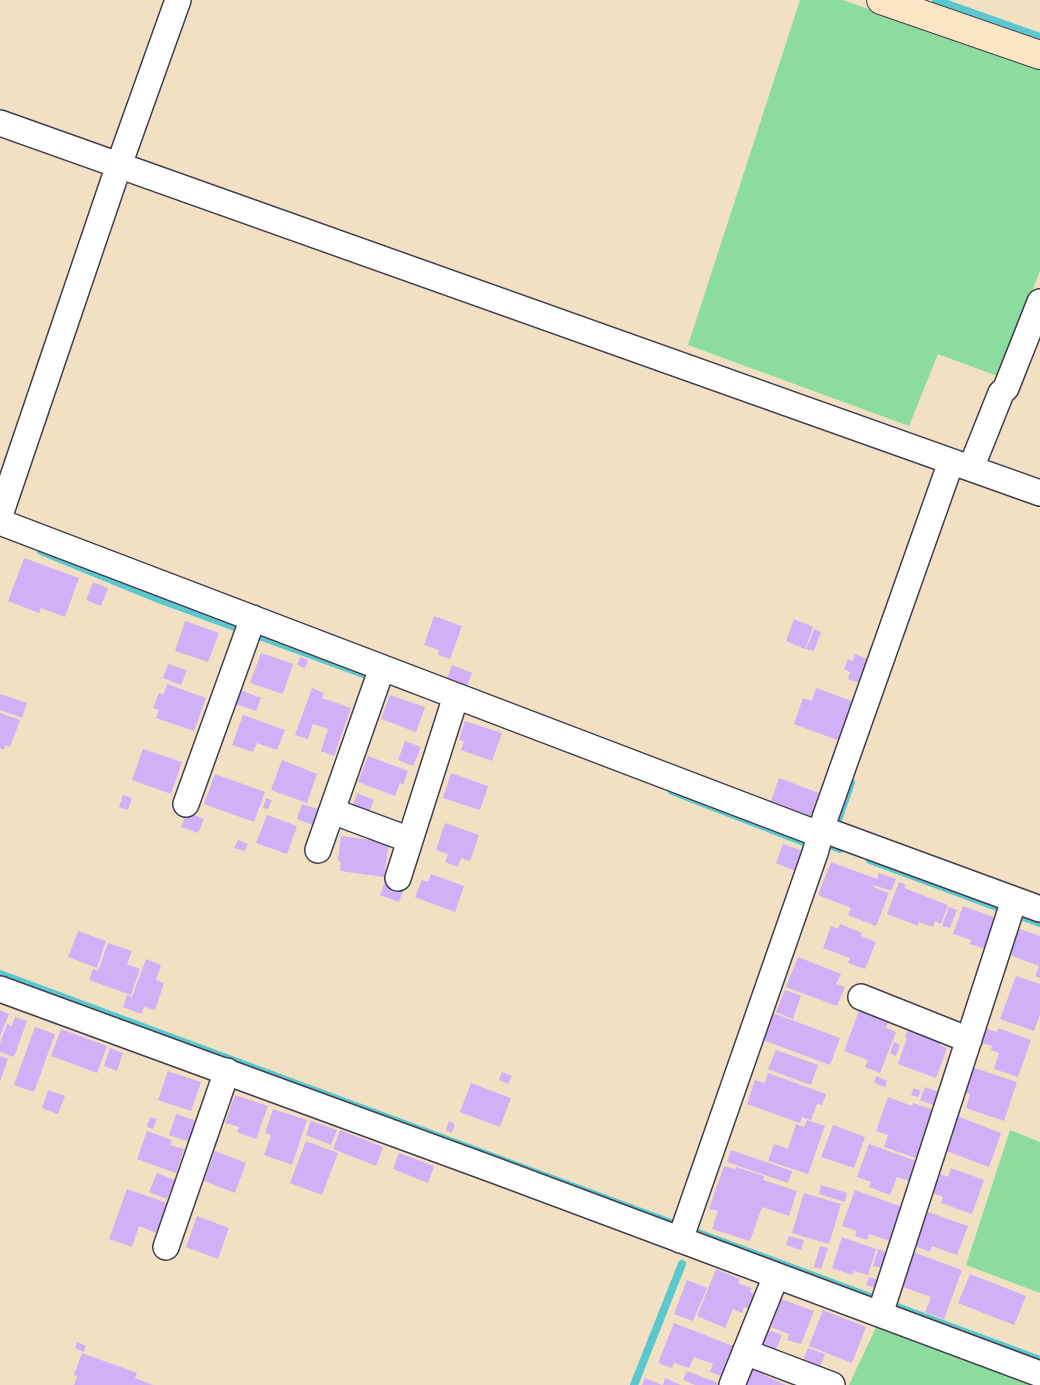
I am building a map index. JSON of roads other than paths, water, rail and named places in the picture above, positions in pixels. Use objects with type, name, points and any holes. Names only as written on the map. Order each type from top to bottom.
[{"type":"street","points":[[0,515],[119,165],[178,0]]},
{"type":"street","points":[[881,0],[1040,55]]},
{"type":"street","points":[[0,123],[966,460],[1040,492]]},
{"type":"street","points":[[683,1231],[824,837],[832,799],[966,460],[1001,393],[1006,388],[1040,302]]},
{"type":"street","points":[[0,522],[250,628],[799,827],[1012,908],[1040,910]]},
{"type":"street","points":[[186,804],[250,628]]},
{"type":"street","points":[[318,850],[379,676]]},
{"type":"street","points":[[398,878],[454,703]]},
{"type":"street","points":[[332,811],[410,840]]},
{"type":"street","points":[[882,1306],[1012,908]]},
{"type":"street","points":[[0,989],[587,1204],[683,1231],[776,1276],[882,1306],[1040,1374]]},
{"type":"street","points":[[861,998],[969,1040]]},
{"type":"street","points":[[166,1247],[227,1071]]},
{"type":"street","points":[[732,1385],[776,1276]]},
{"type":"street","points":[[745,1352],[832,1385]]},
{"type":"waterway","points":[[936,0],[1040,37]]},
{"type":"waterway","points":[[41,551],[161,600],[369,676]]},
{"type":"waterway","points":[[834,831],[851,783]]},
{"type":"waterway","points":[[672,791],[804,842],[833,846],[840,849]]},
{"type":"waterway","points":[[870,860],[1040,923]]},
{"type":"waterway","points":[[0,974],[1040,1360]]},
{"type":"waterway","points":[[634,1385],[682,1264]]}]
